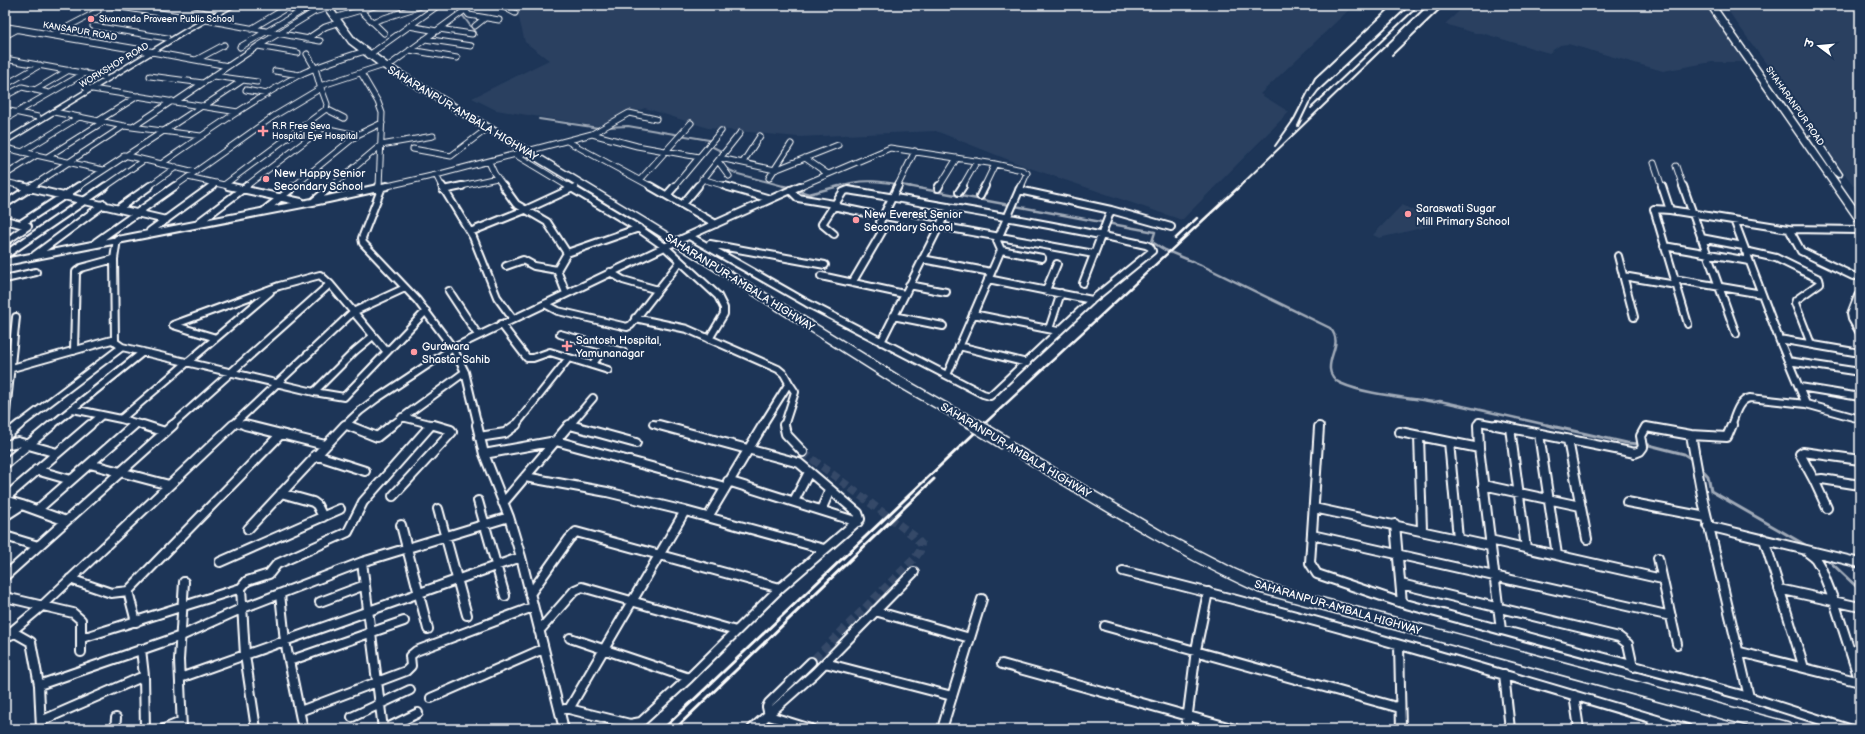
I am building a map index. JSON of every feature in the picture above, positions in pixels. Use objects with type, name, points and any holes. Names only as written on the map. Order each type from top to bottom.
[{"type":"main road","name":"WORKSHOP ROAD","points":[[6,140],[38,117],[89,88],[225,5]]},
{"type":"main road","name":"WORKSHOP ROAD","points":[[6,140],[54,112],[104,77],[149,52],[167,38],[202,19],[234,5]]},
{"type":"main road","name":"SHAHARANPUR ROAD","points":[[1711,5],[1860,220]]},
{"type":"main road","name":"SHAHARANPUR ROAD","points":[[1719,5],[1785,97],[1860,207]]},
{"type":"main road","name":"SAHARANPUR-AMBALA HIGHWAY","points":[[327,6],[352,41],[385,66],[649,225],[895,379],[1006,443],[1172,543],[1231,574],[1263,588],[1787,729]]},
{"type":"street","points":[[107,5],[202,19],[320,41]]},
{"type":"street","points":[[195,5],[218,9]]},
{"type":"street","points":[[272,5],[301,10]]},
{"type":"street","points":[[240,47],[301,10],[312,5]]},
{"type":"street","points":[[355,5],[384,33]]},
{"type":"street","points":[[307,39],[336,20],[360,10],[378,5]]},
{"type":"street","points":[[372,22],[424,5]]},
{"type":"street","points":[[161,164],[238,112],[300,75],[315,68],[367,53],[393,40],[409,26],[439,5]]},
{"type":"street","points":[[93,244],[280,112],[320,87],[385,66],[410,50],[472,5]]},
{"type":"street","points":[[500,5],[516,13]]},
{"type":"street","points":[[133,127],[214,76],[278,33],[327,6]]},
{"type":"street","points":[[251,29],[286,8]]},
{"type":"street","points":[[52,35],[98,11]]},
{"type":"street","points":[[462,12],[469,15],[499,20]]},
{"type":"street","points":[[475,26],[485,18]]},
{"type":"street","name":"KANSAPUR ROAD","points":[[5,26],[149,52]]},
{"type":"street","points":[[93,26],[167,38]]},
{"type":"street","points":[[409,26],[472,34]]},
{"type":"street","points":[[5,36],[18,29]]},
{"type":"street","points":[[425,39],[472,46]]},
{"type":"street","points":[[196,60],[224,45]]},
{"type":"street","points":[[258,46],[298,53]]},
{"type":"street","points":[[410,50],[457,58]]},
{"type":"street","points":[[149,52],[228,66]]},
{"type":"street","points":[[224,185],[326,109],[327,104],[320,87],[315,68],[307,54]]},
{"type":"street","points":[[5,59],[104,77]]},
{"type":"street","points":[[5,85],[40,65]]},
{"type":"street","points":[[35,90],[69,70]]},
{"type":"street","points":[[275,71],[300,75]]},
{"type":"street","points":[[361,73],[378,102],[382,113],[381,188],[362,238],[363,243],[426,311],[453,348],[465,372],[484,454],[509,517],[521,557],[564,729]]},
{"type":"street","points":[[5,119],[85,74]]},
{"type":"street","points":[[150,76],[203,83]]},
{"type":"street","points":[[214,76],[257,82]]},
{"type":"street","points":[[22,223],[162,130],[243,80]]},
{"type":"street","points":[[5,96],[22,88],[49,93]]},
{"type":"street","points":[[89,88],[238,112]]},
{"type":"street","points":[[246,90],[267,94]]},
{"type":"street","points":[[47,157],[138,96]]},
{"type":"street","points":[[326,109],[344,118]]},
{"type":"street","points":[[5,110],[38,117]]},
{"type":"street","points":[[54,112],[124,126],[201,136]]},
{"type":"street","points":[[5,262],[381,188],[436,175],[592,134],[629,113],[656,119]]},
{"type":"street","points":[[22,152],[79,117]]},
{"type":"street","points":[[263,211],[357,135],[382,123]]},
{"type":"street","points":[[640,180],[691,123]]},
{"type":"street","points":[[305,124],[357,135]]},
{"type":"street","points":[[5,204],[124,126]]},
{"type":"street","points":[[198,223],[323,128]]},
{"type":"street","points":[[413,149],[451,156],[488,128]]},
{"type":"street","points":[[668,195],[721,131]]},
{"type":"street","points":[[683,204],[740,133]]},
{"type":"street","points":[[592,134],[630,144],[699,157]]},
{"type":"street","points":[[314,201],[381,145],[432,136]]},
{"type":"street","points":[[743,162],[760,136]]},
{"type":"street","points":[[567,141],[668,195],[716,224]]},
{"type":"street","points":[[768,178],[775,170],[791,144]]},
{"type":"street","points":[[719,160],[743,162],[775,170],[838,145]]},
{"type":"street","points":[[5,148],[103,170]]},
{"type":"street","points":[[248,529],[325,445],[369,404],[453,348],[675,242],[792,189],[890,148],[995,164],[1026,172],[1027,175],[996,243],[1001,250],[1042,258]]},
{"type":"street","points":[[852,283],[883,230],[880,224],[915,151]]},
{"type":"street","points":[[5,175],[37,155]]},
{"type":"street","points":[[124,155],[195,172]]},
{"type":"street","points":[[516,155],[638,228],[665,247],[718,296],[723,303],[724,314],[709,339]]},
{"type":"street","points":[[805,158],[828,174]]},
{"type":"street","points":[[938,188],[957,158]]},
{"type":"street","points":[[5,256],[144,160]]},
{"type":"street","points":[[719,160],[729,176]]},
{"type":"street","points":[[960,192],[977,161]]},
{"type":"street","points":[[489,162],[497,178],[516,204],[547,222],[567,253]]},
{"type":"street","points":[[1654,163],[1670,210]]},
{"type":"street","points":[[980,196],[995,164]]},
{"type":"street","points":[[1676,166],[1736,334]]},
{"type":"street","points":[[119,208],[176,167]]},
{"type":"street","points":[[436,175],[443,190],[470,232],[482,255],[497,297],[513,319]]},
{"type":"street","points":[[188,177],[304,203]]},
{"type":"street","points":[[443,190],[497,178]]},
{"type":"street","points":[[702,179],[770,199]]},
{"type":"street","points":[[5,182],[104,204],[166,220]]},
{"type":"street","points":[[147,233],[216,183]]},
{"type":"street","points":[[470,232],[525,210],[581,184]]},
{"type":"street","points":[[792,189],[798,198],[871,214]]},
{"type":"street","points":[[689,236],[704,243],[807,303],[983,394],[990,396],[1027,363],[1058,331],[1092,300],[1152,251],[1150,247],[1146,245],[1102,235],[1008,217],[846,190],[833,205],[822,224],[834,234]]},
{"type":"street","points":[[1019,190],[1111,210],[1171,228]]},
{"type":"street","points":[[33,256],[104,204]]},
{"type":"street","points":[[881,342],[949,207]]},
{"type":"street","points":[[1688,324],[1654,208],[1789,229],[1860,230]]},
{"type":"street","points":[[1084,284],[1111,210]]},
{"type":"street","points":[[884,216],[1094,254]]},
{"type":"street","points":[[5,220],[22,223],[28,226],[7,240]]},
{"type":"street","points":[[1734,220],[1779,339],[1806,404]]},
{"type":"street","points":[[557,270],[567,253],[649,225]]},
{"type":"street","points":[[1789,229],[1801,251],[1853,276],[1860,276]]},
{"type":"street","points":[[1701,238],[1744,248],[1776,258],[1819,279],[1820,283],[1796,300],[1795,303],[1811,344]]},
{"type":"street","points":[[117,239],[114,259],[115,342],[122,347],[186,363],[344,398],[426,311]]},
{"type":"street","points":[[704,243],[825,265]]},
{"type":"street","points":[[1664,246],[1749,260]]},
{"type":"street","points":[[947,375],[1001,250]]},
{"type":"street","points":[[1618,256],[1634,317]]},
{"type":"street","points":[[74,351],[76,272],[81,268],[114,259]]},
{"type":"street","points":[[922,259],[991,272]]},
{"type":"street","points":[[506,266],[523,260],[534,266],[557,270]]},
{"type":"street","points":[[545,304],[558,311],[622,327],[631,325],[680,262]]},
{"type":"street","points":[[1046,290],[1057,264]]},
{"type":"street","points":[[557,270],[566,293]]},
{"type":"street","points":[[5,279],[36,272]]},
{"type":"street","points":[[610,272],[623,280],[658,290]]},
{"type":"street","points":[[216,338],[173,325],[316,275],[322,276],[330,284],[387,352]]},
{"type":"street","points":[[821,276],[904,294]]},
{"type":"street","points":[[1623,276],[1719,287],[1762,294]]},
{"type":"street","points":[[988,279],[1092,300]]},
{"type":"street","points":[[5,576],[330,284]]},
{"type":"street","points":[[909,285],[946,292]]},
{"type":"street","points":[[6,636],[70,579],[353,312],[405,288]]},
{"type":"street","points":[[121,419],[274,289]]},
{"type":"street","points":[[449,291],[478,335]]},
{"type":"street","points":[[1049,329],[1061,293]]},
{"type":"street","points":[[1860,295],[1858,296],[1851,314],[1852,319],[1860,333]]},
{"type":"street","points":[[973,314],[1058,331]]},
{"type":"street","points":[[893,316],[943,326]]},
{"type":"street","points":[[5,422],[8,370],[16,317]]},
{"type":"street","points":[[635,318],[679,326],[778,368],[784,374],[788,383],[795,392],[782,424],[782,430],[803,452]]},
{"type":"street","points":[[1852,319],[1860,321]]},
{"type":"street","points":[[501,324],[528,358],[533,358],[550,352],[568,359],[608,370]]},
{"type":"street","points":[[560,334],[623,352]]},
{"type":"street","points":[[314,392],[355,351],[374,336]]},
{"type":"street","points":[[8,370],[115,339]]},
{"type":"street","points":[[1779,339],[1860,353]]},
{"type":"street","points":[[592,365],[605,346]]},
{"type":"street","points":[[959,346],[1027,363]]},
{"type":"street","points":[[13,442],[6,433],[122,347]]},
{"type":"street","points":[[5,464],[26,445],[143,352]]},
{"type":"street","points":[[479,437],[505,433],[516,426],[568,359]]},
{"type":"street","points":[[1788,361],[1860,372]]},
{"type":"street","points":[[346,425],[377,437],[385,433],[402,417],[465,372]]},
{"type":"street","points":[[708,517],[788,383]]},
{"type":"street","points":[[1800,387],[1860,397]]},
{"type":"street","points":[[503,503],[556,442],[568,425],[593,398]]},
{"type":"street","points":[[1501,630],[1479,448],[1479,422],[1635,453],[1640,451],[1642,447],[1640,439],[1642,431],[1646,427],[1691,435],[1717,438],[1727,437],[1741,403],[1745,399],[1750,398],[1806,404],[1830,409],[1860,419]]},
{"type":"street","points":[[73,409],[121,419],[165,432]]},
{"type":"street","points":[[66,521],[5,499],[36,470],[101,416]]},
{"type":"street","points":[[393,496],[452,432],[451,430],[402,417]]},
{"type":"street","points":[[235,423],[325,445]]},
{"type":"street","points":[[37,510],[136,424]]},
{"type":"street","points":[[559,709],[569,709],[630,724],[636,724],[650,714],[689,678],[780,588],[824,549],[858,522],[860,516],[809,472],[799,464],[789,459],[749,450],[653,424]]},
{"type":"street","points":[[82,638],[241,588],[247,581],[269,574],[277,564],[348,532],[354,517],[364,502],[431,425]]},
{"type":"street","points":[[568,425],[636,443]]},
{"type":"street","points":[[1319,427],[1310,563],[1313,570],[1318,574],[1402,603],[1633,667],[1749,697],[1849,729]]},
{"type":"street","points":[[1510,428],[1526,548]]},
{"type":"street","points":[[1400,432],[1479,448]]},
{"type":"street","points":[[70,579],[107,592],[118,593],[128,591],[281,434]]},
{"type":"street","points":[[1539,434],[1557,556]]},
{"type":"street","points":[[1691,435],[1707,522],[1740,652],[1749,697]]},
{"type":"street","points":[[1419,436],[1422,530]]},
{"type":"street","points":[[1568,440],[1587,539]]},
{"type":"street","points":[[5,445],[13,442],[57,453]]},
{"type":"street","points":[[484,454],[556,442],[794,501],[858,522]]},
{"type":"street","points":[[1449,442],[1458,538]]},
{"type":"street","points":[[1827,508],[1800,454],[1803,452],[1860,460]]},
{"type":"street","points":[[316,455],[365,471]]},
{"type":"street","points":[[90,464],[122,471],[169,485]]},
{"type":"street","points":[[36,470],[71,480]]},
{"type":"street","points":[[794,501],[809,472]]},
{"type":"street","points":[[525,477],[607,492],[708,517],[824,549]]},
{"type":"street","points":[[1814,480],[1822,479],[1860,485]]},
{"type":"street","points":[[1483,485],[1580,506]]},
{"type":"street","points":[[821,510],[830,490]]},
{"type":"street","points":[[281,493],[313,502],[317,505],[323,517]]},
{"type":"street","points":[[478,501],[505,596]]},
{"type":"street","points":[[1627,502],[1860,563]]},
{"type":"street","points":[[5,516],[22,505]]},
{"type":"street","points":[[1314,508],[1458,538],[1526,548],[1662,579]]},
{"type":"street","points":[[220,562],[340,509]]},
{"type":"street","points":[[438,509],[467,615]]},
{"type":"street","points":[[569,709],[685,511]]},
{"type":"street","points":[[39,685],[181,636],[243,608],[362,562],[509,517]]},
{"type":"street","points":[[1395,524],[1402,603]]},
{"type":"street","points":[[401,525],[428,629]]},
{"type":"street","points":[[530,594],[569,539],[576,532],[780,588]]},
{"type":"street","points":[[1312,535],[1671,616]]},
{"type":"street","points":[[5,536],[38,546]]},
{"type":"street","points":[[1764,539],[1804,668]]},
{"type":"street","points":[[1807,550],[1819,563],[1834,602],[1860,682]]},
{"type":"street","points":[[180,678],[521,557]]},
{"type":"street","points":[[1658,558],[1677,644]]},
{"type":"street","points":[[362,562],[369,611],[376,681],[384,729],[418,713]]},
{"type":"street","points":[[1123,571],[1208,592],[1504,674],[1686,729]]},
{"type":"street","points":[[752,729],[769,716],[825,663],[914,572]]},
{"type":"street","points":[[164,729],[181,726],[180,678],[184,582]]},
{"type":"street","points":[[1401,584],[1619,637],[1628,644],[1633,667]]},
{"type":"street","points":[[320,602],[365,585]]},
{"type":"street","points":[[539,632],[574,590],[582,587],[736,631]]},
{"type":"street","points":[[241,588],[245,655],[256,729]]},
{"type":"street","points":[[1779,589],[1860,607]]},
{"type":"street","points":[[128,591],[136,622]]},
{"type":"street","points":[[1186,729],[1189,716],[1196,650],[1208,592]]},
{"type":"street","points":[[280,594],[285,641],[303,729]]},
{"type":"street","points":[[5,597],[73,613],[81,620],[81,652]]},
{"type":"street","points":[[942,729],[982,599]]},
{"type":"street","points":[[300,711],[408,669],[411,666],[410,656],[416,651],[533,607]]},
{"type":"street","points":[[875,611],[970,638]]},
{"type":"street","points":[[289,661],[371,634],[404,621]]},
{"type":"street","points":[[1105,626],[1196,650],[1400,708]]},
{"type":"street","points":[[6,636],[15,633],[31,642],[39,685],[41,725],[144,676]]},
{"type":"street","points":[[570,638],[689,678]]},
{"type":"street","points":[[1399,646],[1401,729]]},
{"type":"street","points":[[141,649],[144,676],[146,729]]},
{"type":"street","points":[[431,698],[543,649]]},
{"type":"street","points":[[1849,649],[1860,652]]},
{"type":"street","points":[[1740,652],[1860,682]]},
{"type":"street","points":[[769,716],[767,707],[769,702],[810,662]]},
{"type":"street","points":[[825,663],[952,696]]},
{"type":"street","points":[[1002,664],[1235,729]]},
{"type":"street","points":[[1504,674],[1510,729]]},
{"type":"street","points":[[352,718],[410,690]]},
{"type":"street","points":[[1574,696],[1579,729]]},
{"type":"street","points":[[769,716],[811,729]]},
{"type":"street","points":[[115,729],[116,718]]},
{"type":"street","points":[[1652,719],[1654,729]]},
{"type":"shaded area","points":[[521,5],[1354,5],[1260,94],[1289,112],[1182,220],[1027,167],[936,131],[798,137],[708,128],[645,108],[596,126],[496,110],[472,98],[549,60],[525,42],[518,14]]},
{"type":"shaded area","points":[[1466,5],[1708,5],[1739,49],[1744,62],[1712,62],[1663,71],[1568,44],[1560,45],[1549,53],[1482,33],[1475,33],[1445,24]]},
{"type":"shaded area","points":[[1724,5],[1860,5],[1860,186],[1853,185]]},
{"type":"shaded area","name":"Saraswati Sugar Mill Primary School","points":[[1402,205],[1443,223],[1379,238],[1373,235]]},
{"type":"waterway","points":[[455,5],[477,35]]},
{"type":"waterway","points":[[539,119],[599,128]]},
{"type":"waterway","points":[[606,127],[628,126],[709,140],[711,146],[721,151]]},
{"type":"waterway","points":[[723,163],[725,168],[738,174],[787,187]]},
{"type":"waterway","points":[[837,187],[865,181],[884,182],[913,187]]},
{"type":"waterway","points":[[783,186],[787,187]]},
{"type":"waterway","points":[[796,190],[809,194],[839,186]]},
{"type":"waterway","points":[[907,186],[1155,232],[1152,242],[1165,250],[1201,265],[1330,328],[1334,333],[1335,338],[1330,371],[1335,379],[1340,383],[1374,393],[1434,402],[1440,401],[1552,426]]},
{"type":"waterway","points":[[787,187],[791,188]]},
{"type":"waterway","points":[[1547,425],[1627,443],[1640,444]]},
{"type":"waterway","points":[[1645,444],[1684,454],[1693,460]]},
{"type":"waterway","points":[[1699,466],[1708,476],[1711,491],[1807,546]]},
{"type":"waterway","points":[[1825,557],[1860,590]]},
{"type":"tunnel","points":[[803,452],[914,536],[921,544],[920,551],[915,558],[811,662]]},
{"type":"railway","points":[[1275,146],[1294,119],[1315,78],[1393,5]]},
{"type":"railway","points":[[1298,126],[1309,103],[1318,91],[1410,5]]},
{"type":"railway","points":[[1239,187],[1428,5]]},
{"type":"railway","points":[[1392,55],[1444,5]]},
{"type":"railway","points":[[1311,108],[1414,10]]},
{"type":"railway","points":[[982,426],[1240,186]]},
{"type":"railway","points":[[1175,239],[1197,218]]},
{"type":"railway","points":[[663,729],[983,425]]},
{"type":"railway","points":[[675,729],[934,479]]},
{"type":"place","name":"Sivananda Praveen Public School","points":[[91,19]]},
{"type":"place","name":"R.R Free Seva Hospital Eye Hospital","points":[[263,131]]},
{"type":"place","name":"New Happy Senior Secondary School","points":[[266,179]]},
{"type":"place","name":"Saraswati Sugar Mill Primary School","points":[[1408,214]]},
{"type":"place","name":"New Everest Senior Secondary School","points":[[856,220]]},
{"type":"place","name":"Santosh Hospital, Yamunanagar","points":[[567,346]]},
{"type":"place","name":"Gurdwara Shastar Sahib","points":[[414,352]]}]
